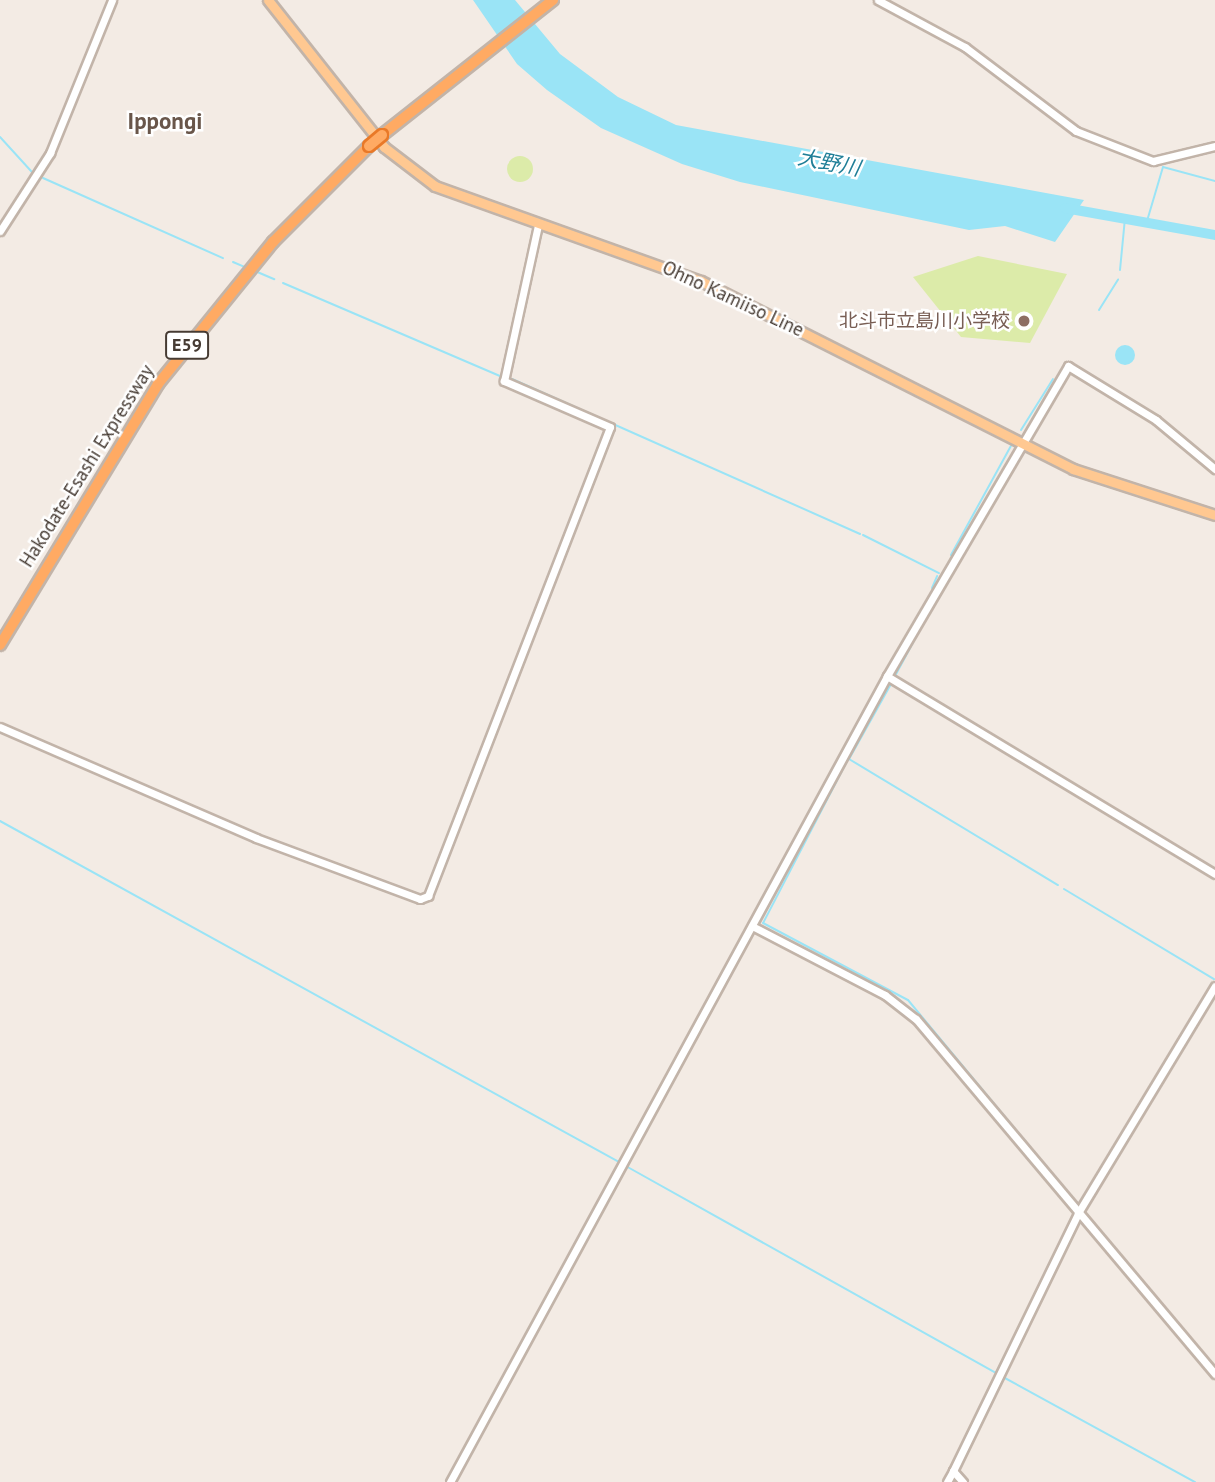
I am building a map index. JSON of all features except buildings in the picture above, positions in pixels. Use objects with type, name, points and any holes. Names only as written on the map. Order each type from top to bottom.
[{"type":"highway","name":"Hakodate-Esashi Expressway","points":[[0,645],[39,574],[132,421],[242,278],[369,146],[459,70],[553,0]]},
{"type":"main road","name":"Ohno Kamiiso Line","points":[[268,0],[360,121],[400,162],[446,190],[729,293],[1018,442],[1099,479],[1215,515]]},
{"type":"street","points":[[0,232],[50,153],[112,0]]},
{"type":"street","points":[[878,0],[965,47],[1076,131],[1153,161],[1215,146]]},
{"type":"street","points":[[0,727],[256,838],[419,899],[428,896],[610,427],[504,381],[538,225]]},
{"type":"street","points":[[450,1482],[887,676],[1018,442],[1068,366],[1156,419],[1215,469]]},
{"type":"street","points":[[887,676],[1215,874]]},
{"type":"street","points":[[752,926],[905,1009],[1215,1374]]},
{"type":"street","points":[[947,1482],[1078,1213],[1215,986]]},
{"type":"street","points":[[953,1471],[962,1482]]},
{"type":"green space","points":[[520,156],[529,160],[533,169],[529,178],[520,182],[511,178],[507,169],[511,160]]},
{"type":"green space","points":[[978,256],[1067,274],[1030,343],[961,337],[913,277]]},
{"type":"water","points":[[473,0],[515,0],[560,54],[618,97],[676,125],[1084,200],[1055,242],[1005,226],[969,230],[740,182],[682,164],[601,128],[547,90],[517,64]]},
{"type":"water","points":[[1125,345],[1132,348],[1135,355],[1132,362],[1125,365],[1118,362],[1115,355],[1118,348]]},
{"type":"waterway","points":[[0,137],[32,172]]},
{"type":"waterway","points":[[1147,221],[1163,167],[1215,181]]},
{"type":"waterway","points":[[43,178],[223,258]]},
{"type":"waterway","name":"大野川","points":[[1065,208],[1215,235]]},
{"type":"waterway","points":[[1120,270],[1125,218]]},
{"type":"waterway","points":[[233,262],[247,268]]},
{"type":"waterway","points":[[255,271],[274,279]]},
{"type":"waterway","points":[[1099,310],[1118,279]]},
{"type":"waterway","points":[[283,283],[500,376]]},
{"type":"waterway","points":[[512,379],[860,534]]},
{"type":"waterway","points":[[1021,430],[1053,379]]},
{"type":"waterway","points":[[951,555],[1011,446]]},
{"type":"waterway","points":[[863,535],[939,573]]},
{"type":"waterway","points":[[932,588],[937,576]]},
{"type":"waterway","points":[[895,676],[939,594]]},
{"type":"waterway","points":[[893,673],[910,644]]},
{"type":"waterway","points":[[888,682],[763,923],[908,1000],[1078,1205]]},
{"type":"waterway","points":[[891,684],[849,759],[1058,885]]},
{"type":"waterway","points":[[0,821],[619,1162]]},
{"type":"waterway","points":[[1064,889],[1214,979]]},
{"type":"waterway","points":[[624,1165],[998,1374]]},
{"type":"waterway","points":[[1083,1211],[1215,1368]]},
{"type":"waterway","points":[[1003,1377],[1195,1482]]},
{"type":"place","name":"北斗市立島川小学校","points":[[1024,321]]},
{"type":"district","name":"Ippongi","points":[[165,121]]}]
